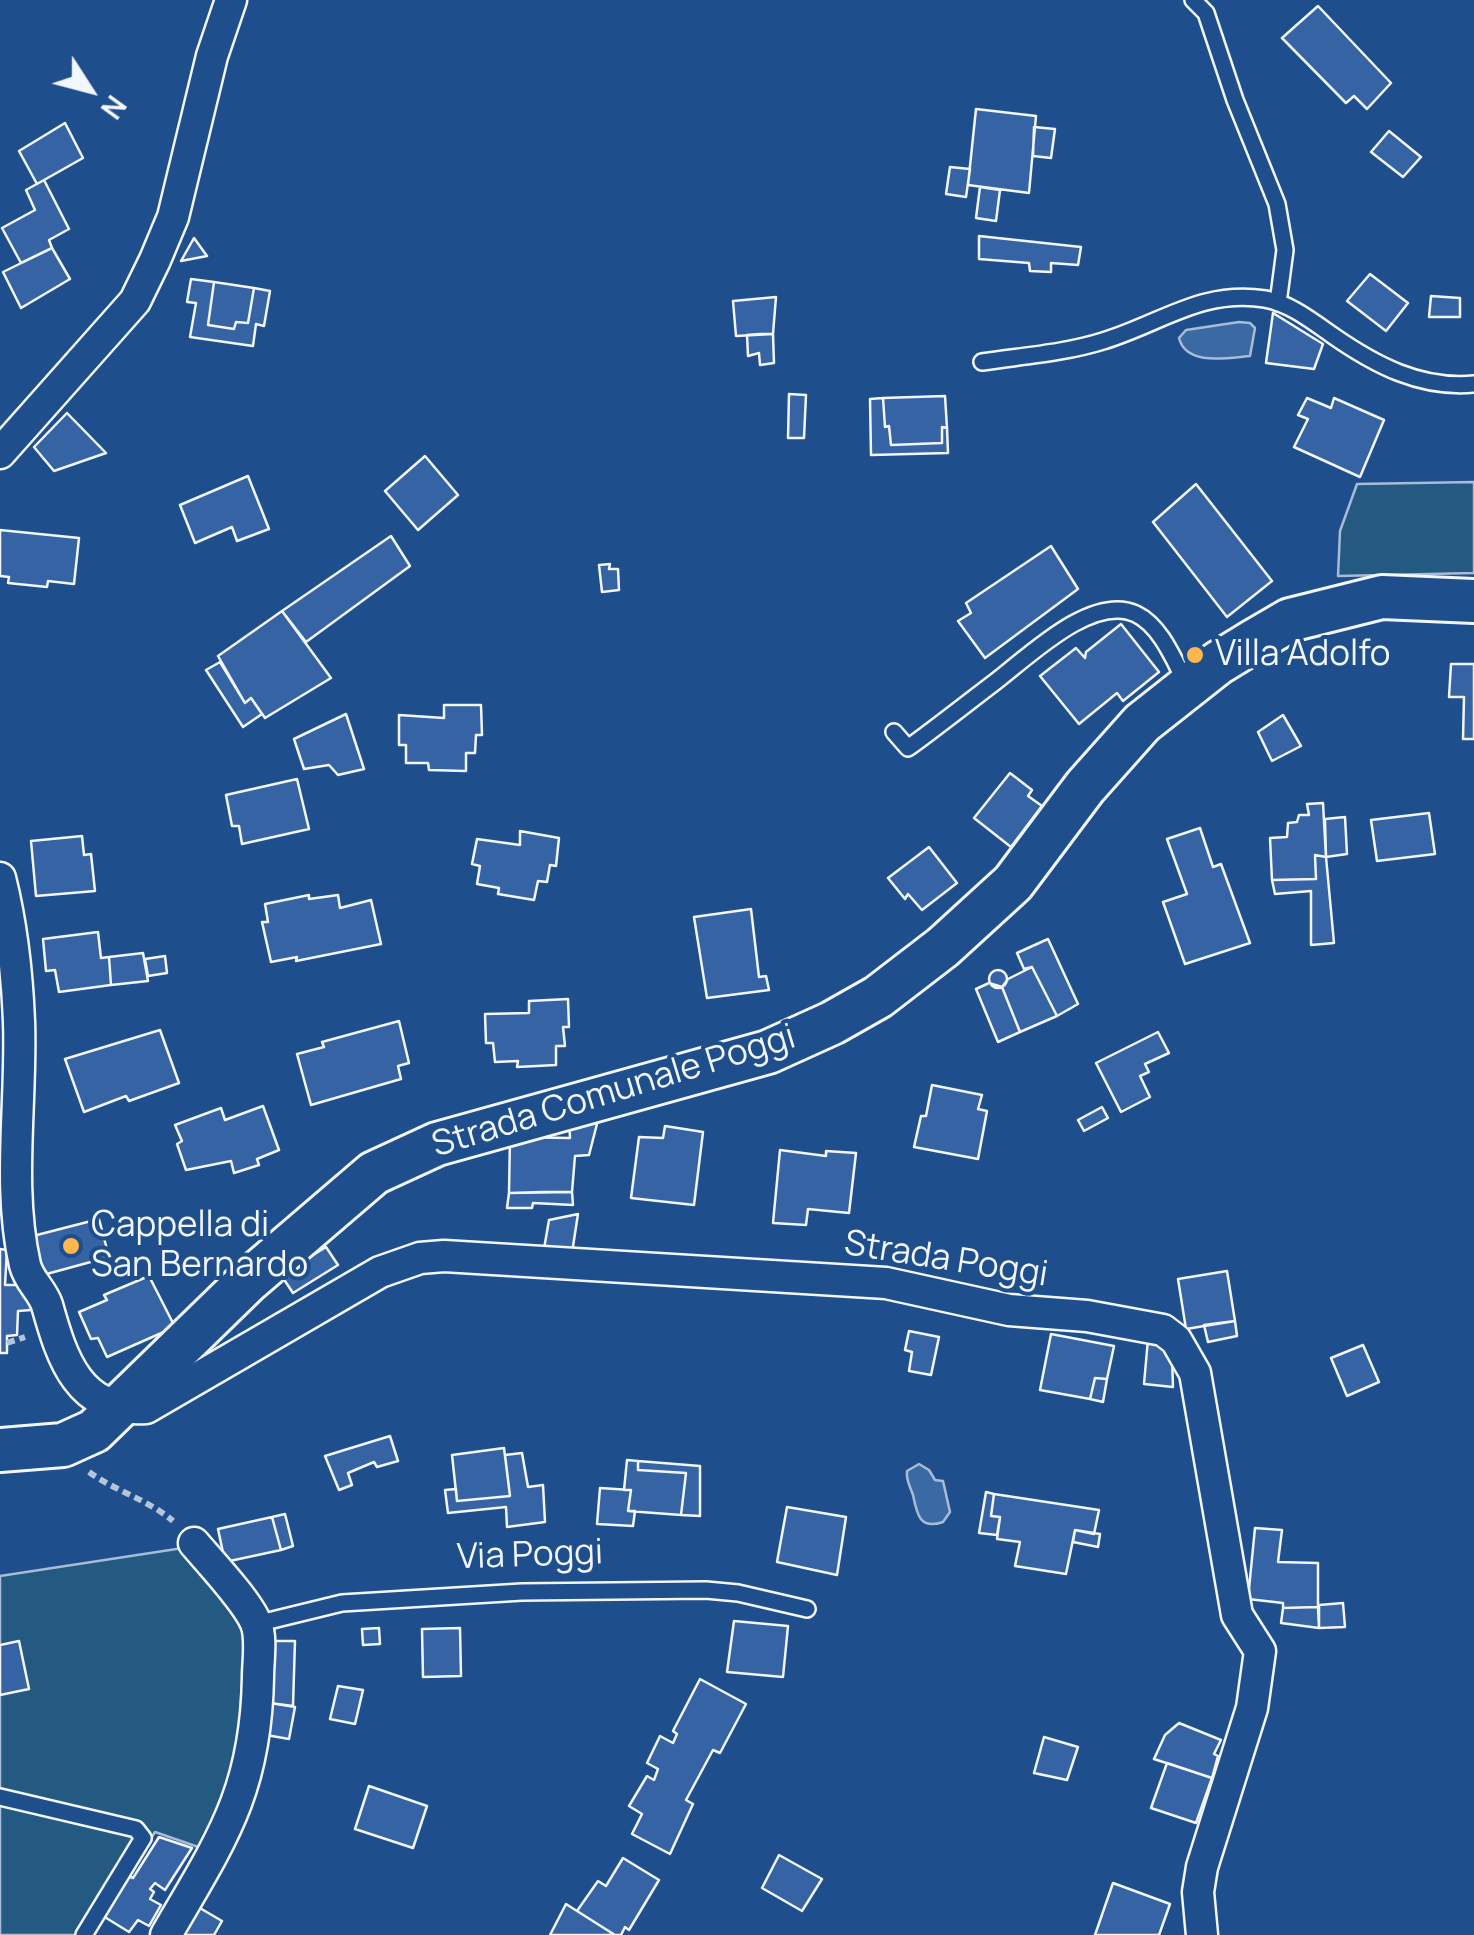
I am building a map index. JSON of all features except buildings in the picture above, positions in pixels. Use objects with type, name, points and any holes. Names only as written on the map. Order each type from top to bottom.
[{"type":"main road","name":"Strada Comunale Poggi","points":[[0,1450],[79,1439],[119,1410],[248,1281],[374,1173],[438,1144],[768,1052],[878,997],[943,947],[1013,883],[1113,752],[1142,722],[1218,663],[1290,620],[1382,597],[1474,602]]},
{"type":"street","points":[[0,453],[135,301],[156,260],[173,217],[212,56],[232,0]]},
{"type":"street","points":[[0,878],[16,958],[18,1224],[26,1270],[43,1293],[62,1358],[88,1390],[119,1410]]},
{"type":"street","name":"Strada Poggi","points":[[119,1410],[146,1408],[380,1272],[420,1258],[444,1256],[854,1279],[1023,1312],[1087,1316],[1163,1330],[1176,1340],[1195,1373],[1237,1615],[1260,1651],[1252,1708],[1202,1867],[1198,1892],[1202,1935]]},
{"type":"street","points":[[166,1935],[224,1838],[242,1792],[258,1713],[256,1624],[194,1543]]},
{"type":"lane","points":[[1193,0],[1206,12],[1235,100],[1277,204],[1285,250],[1278,303]]},
{"type":"lane","points":[[982,362],[1099,342],[1188,304],[1226,298],[1263,299],[1278,303],[1390,370],[1434,383],[1474,384]]},
{"type":"lane","points":[[894,732],[908,748],[1030,650],[1084,619],[1119,609],[1132,611],[1153,628],[1188,686]]},
{"type":"lane","name":"Via Poggi","points":[[256,1624],[342,1603],[522,1592],[706,1590],[738,1593],[806,1609]]},
{"type":"lane","points":[[0,1797],[136,1829],[143,1838],[84,1935]]},
{"type":"path","points":[[84,1468],[105,1484],[160,1511],[194,1543]]},
{"type":"shaded area","points":[[1239,322],[1255,328],[1250,356],[1198,357],[1183,347],[1179,338],[1186,330]]},
{"type":"shaded area","points":[[1474,482],[1474,573],[1338,576],[1340,531],[1357,484]]},
{"type":"shaded area","points":[[919,1464],[935,1480],[943,1481],[950,1512],[943,1522],[929,1524],[918,1514],[907,1471]]},
{"type":"shaded area","points":[[183,1548],[249,1630],[252,1670],[232,1789],[204,1849],[155,1832],[91,1935],[0,1935],[0,1576]]},
{"type":"place","name":"Villa Adolfo","points":[[1195,655]]},
{"type":"place","name":"Cappella di San Bernardo","points":[[71,1246]]}]
